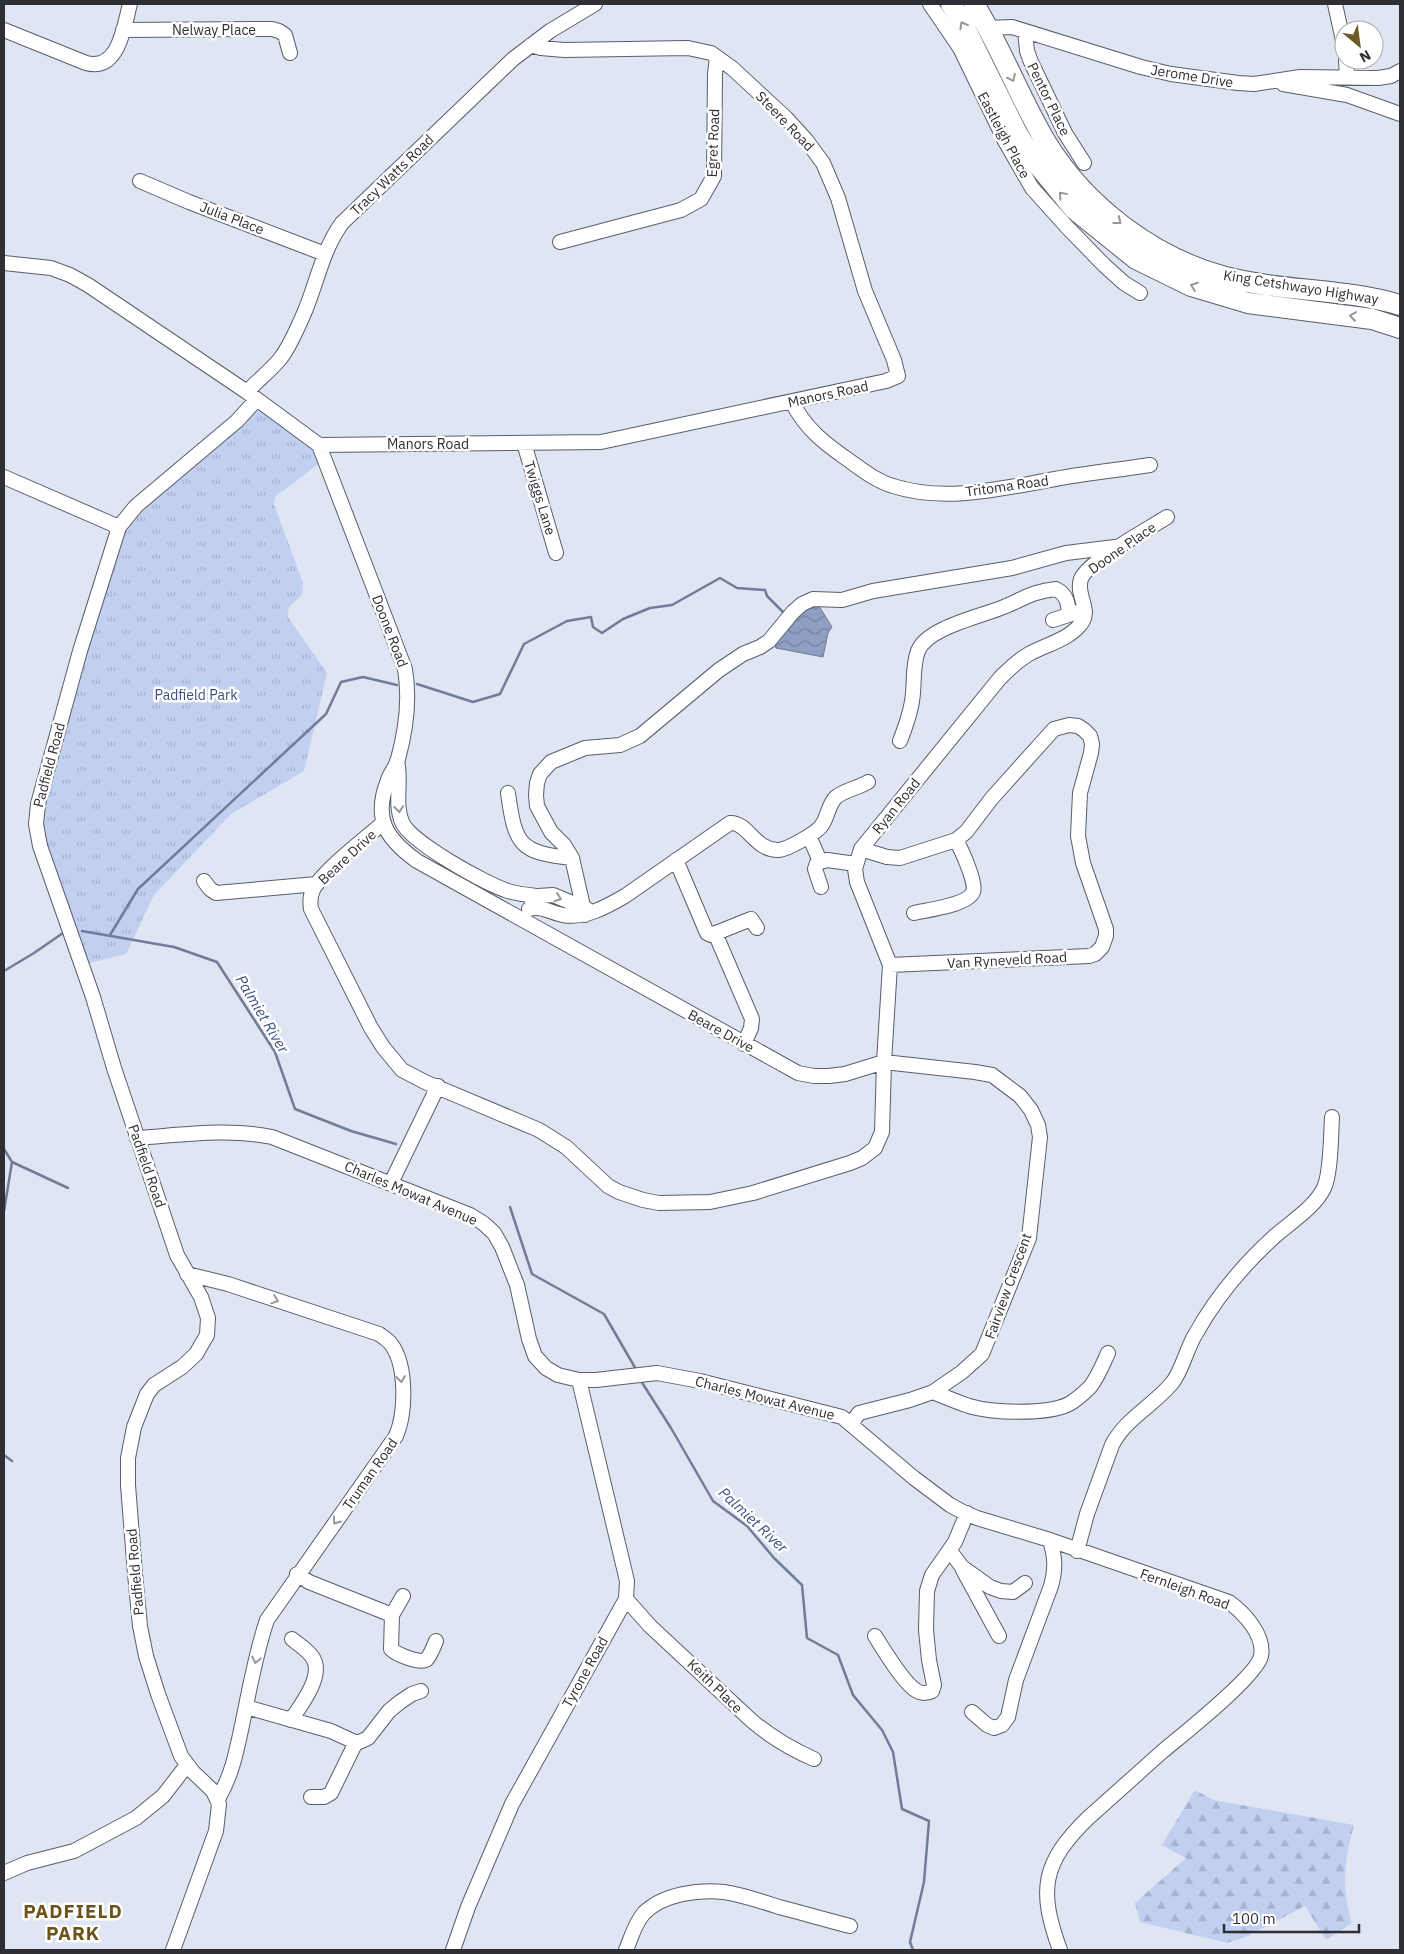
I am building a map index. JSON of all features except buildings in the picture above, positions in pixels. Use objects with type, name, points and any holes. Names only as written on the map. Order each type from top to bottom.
[{"type":"highway","name":"King Cetshwayo Highway","points":[[951,4],[963,24],[1017,134],[1033,159],[1074,209],[1136,260],[1191,286],[1248,303],[1372,319],[1400,328]]},
{"type":"highway","name":"King Cetshwayo Highway","points":[[974,4],[1022,97],[1056,156],[1094,201],[1129,230],[1174,257],[1225,277],[1276,286],[1357,296],[1400,305]]},
{"type":"street","points":[[4,30],[86,63],[96,65],[112,55],[123,30],[130,4]]},
{"type":"street","name":"Tracy Watts Road","points":[[252,396],[285,351],[304,314],[334,234],[354,211],[531,45],[595,4]]},
{"type":"street","name":"Eastleigh Place","points":[[930,4],[960,48],[1005,141],[1032,188],[1104,265],[1124,283],[1140,293]]},
{"type":"street","points":[[1335,4],[1339,20]]},
{"type":"street","name":"Jerome Drive","points":[[988,28],[1012,27],[1141,67],[1171,74],[1238,83],[1272,82],[1300,77],[1378,78],[1391,76],[1400,71]]},
{"type":"street","name":"Nelway Place","points":[[123,30],[279,30],[285,35],[290,53]]},
{"type":"street","name":"Pentor Place","points":[[1025,31],[1027,50],[1031,62],[1065,133],[1084,163]]},
{"type":"street","name":"Steere Road","points":[[531,45],[564,50],[688,48],[703,51],[717,57],[786,118],[823,163],[838,198],[865,291],[894,360],[898,376]]},
{"type":"street","name":"Egret Road","points":[[560,242],[648,219],[694,204],[702,199],[714,176],[715,74],[717,57]]},
{"type":"street","points":[[1347,70],[1347,77]]},
{"type":"street","points":[[1272,82],[1347,95],[1400,114]]},
{"type":"street","name":"Julia Place","points":[[140,181],[189,202],[325,254]]},
{"type":"street","points":[[4,263],[51,268],[70,275],[88,285],[252,396],[319,445]]},
{"type":"street","name":"Manors Road","points":[[319,445],[594,443],[792,402],[886,381],[898,376]]},
{"type":"street","name":"Padfield Road","points":[[218,1799],[213,1791],[186,1764],[176,1744],[163,1709],[143,1641],[127,1472],[128,1448],[131,1435],[147,1394],[154,1385],[182,1367],[196,1354],[207,1335],[208,1318],[204,1302],[177,1254],[40,846],[36,824],[41,791],[80,651],[119,527],[136,506],[237,421],[252,396]]},
{"type":"street","name":"Tritoma Road","points":[[792,402],[805,424],[821,440],[873,477],[904,489],[964,493],[991,491],[1150,465]]},
{"type":"street","name":"Twiggs Lane","points":[[524,443],[556,552]]},
{"type":"street","name":"Doone Road","points":[[319,445],[405,668],[408,698],[397,761],[384,791],[381,806],[383,823]]},
{"type":"street","points":[[4,477],[119,527]]},
{"type":"street","name":"Doone Place","points":[[1086,611],[1080,584],[1084,574],[1120,547],[1167,517]]},
{"type":"street","points":[[586,911],[572,858],[564,845],[551,832],[537,806],[537,783],[544,768],[562,756],[585,748],[620,745],[640,736],[719,670],[769,641],[802,604],[813,600],[842,600],[873,591],[1012,568],[1066,553],[1120,547]]},
{"type":"street","points":[[900,741],[912,701],[917,654],[925,641],[933,635],[966,619],[1005,607],[1030,593],[1044,590],[1056,589],[1064,594],[1068,602],[1069,614]]},
{"type":"street","points":[[1053,620],[1069,614],[1086,611]]},
{"type":"street","name":"Ryan Road","points":[[884,1062],[890,966],[857,882],[856,864],[861,849],[1000,678],[1028,654],[1078,628],[1085,618],[1086,611]]},
{"type":"street","name":"Van Ryneveld Road","points":[[890,966],[1089,956],[1095,954],[1102,946],[1106,936],[1106,929],[1083,863],[1078,836],[1080,793],[1091,753],[1090,736],[1084,730],[1069,725],[1054,729],[992,798],[966,832],[956,840]]},
{"type":"street","points":[[397,761],[400,774],[399,813],[407,830],[430,849],[505,890],[538,896],[553,895],[586,911]]},
{"type":"street","points":[[526,915],[538,907],[562,915],[586,911],[625,896],[730,823],[739,824],[755,841],[775,849],[782,849],[809,836],[822,825],[836,798],[868,782]]},
{"type":"street","points":[[508,793],[512,818],[524,845],[528,849],[546,856],[572,858]]},
{"type":"street","name":"Beare Drive","points":[[383,823],[397,845],[417,861],[526,915],[744,1044],[798,1073],[814,1076],[845,1074],[884,1062],[882,1132],[869,1154],[850,1162],[732,1198],[692,1203],[659,1202],[643,1200],[619,1192],[608,1186],[566,1147],[539,1130],[402,1070],[383,1047],[371,1028],[314,919],[310,900],[317,884],[323,875],[383,823]]},
{"type":"street","points":[[809,836],[820,861]]},
{"type":"street","points":[[861,849],[900,858],[956,840],[970,875],[974,889],[972,894],[960,902],[914,913]]},
{"type":"street","points":[[676,860],[705,931],[709,934],[715,933],[750,919],[753,920],[757,928]]},
{"type":"street","points":[[821,887],[815,869],[820,861],[827,860],[856,864]]},
{"type":"street","points":[[204,881],[216,893],[317,884]]},
{"type":"street","points":[[526,915],[538,896]]},
{"type":"street","points":[[715,933],[752,1019],[751,1028],[744,1044]]},
{"type":"street","name":"Fairview Crescent","points":[[851,1424],[859,1413],[933,1392],[977,1360],[987,1344],[1029,1238],[1040,1144],[1039,1131],[1031,1110],[1020,1096],[992,1075],[884,1062]]},
{"type":"street","points":[[391,1183],[438,1086]]},
{"type":"street","points":[[1077,1551],[1087,1514],[1117,1435],[1164,1392],[1176,1378],[1194,1337],[1215,1301],[1232,1279],[1308,1207],[1324,1189],[1332,1117]]},
{"type":"street","name":"Charles Mowat Avenue","points":[[138,1138],[211,1133],[254,1133],[286,1141],[470,1215],[494,1233],[509,1261],[535,1356],[546,1368],[558,1375],[579,1380],[613,1379],[657,1373],[700,1381],[842,1417],[851,1424]]},
{"type":"street","name":"Truman Road","points":[[187,1274],[228,1284],[379,1334],[392,1345],[399,1358],[404,1413],[396,1436],[267,1620],[230,1776],[218,1799]]},
{"type":"street","points":[[933,1392],[971,1406],[990,1409],[1021,1412],[1061,1406],[1068,1404],[1089,1388],[1096,1379],[1108,1353]]},
{"type":"street","points":[[579,1380],[627,1581],[626,1599]]},
{"type":"street","name":"Fernleigh Road","points":[[851,1424],[914,1478],[950,1505],[977,1518],[1050,1540],[1077,1551],[1229,1602],[1248,1619],[1259,1640],[1262,1649],[1258,1664],[1228,1695],[1088,1818],[1070,1835],[1058,1851],[1046,1890],[1050,1919],[1060,1950]]},
{"type":"street","points":[[875,1636],[908,1683],[917,1691],[926,1693],[932,1691],[934,1685],[926,1630],[927,1591],[932,1575],[956,1542],[967,1513]]},
{"type":"street","points":[[972,1712],[987,1725],[994,1728],[1002,1725],[1008,1717],[1014,1687],[1055,1572],[1055,1556],[1050,1540]]},
{"type":"street","points":[[950,1551],[962,1567],[999,1636]]},
{"type":"street","points":[[962,1567],[990,1587],[1001,1591],[1013,1592],[1025,1583]]},
{"type":"street","points":[[298,1574],[310,1582],[392,1614]]},
{"type":"street","points":[[403,1596],[392,1614],[390,1644],[393,1651],[422,1661],[427,1659],[436,1641]]},
{"type":"street","name":"Keith Place","points":[[626,1599],[650,1626],[752,1722],[778,1741],[814,1759]]},
{"type":"street","name":"Tyrone Road","points":[[453,1950],[468,1907],[512,1804],[626,1599]]},
{"type":"street","points":[[291,1720],[306,1698],[314,1681],[316,1670],[315,1663],[308,1652],[292,1639]]},
{"type":"street","points":[[311,1798],[324,1797],[331,1792],[353,1747],[368,1738],[389,1711],[412,1694],[421,1691]]},
{"type":"street","points":[[246,1707],[331,1731],[357,1743]]},
{"type":"street","points":[[4,1873],[26,1863],[74,1851],[136,1818],[163,1796],[186,1764]]},
{"type":"street","points":[[173,1950],[216,1831],[219,1809],[218,1799]]},
{"type":"street","points":[[626,1950],[639,1919],[645,1912],[664,1900],[691,1894],[725,1892],[850,1926]]},
{"type":"green space","name":"Padfield Park","points":[[259,411],[274,418],[316,449],[322,461],[275,497],[274,504],[303,583],[302,595],[289,607],[288,617],[327,673],[304,771],[231,814],[154,895],[126,954],[86,964],[45,845],[41,816],[121,526],[253,413]]},
{"type":"green space","points":[[1195,1790],[1213,1800],[1354,1825],[1345,1874],[1346,1898],[1352,1923],[1326,1940],[1305,1906],[1246,1937],[1227,1943],[1140,1922],[1135,1903],[1186,1858],[1162,1845]]},
{"type":"water","points":[[819,606],[832,627],[828,633],[823,657],[776,648],[773,641],[788,624],[799,614]]},
{"type":"waterway","points":[[417,684],[473,702],[500,694],[524,644],[567,621],[591,617],[593,627],[602,633],[623,619],[650,608],[672,605],[720,578],[737,588],[765,590],[767,596],[785,614]]},
{"type":"waterway","points":[[110,935],[138,889],[326,714],[341,682],[363,677],[397,685]]},
{"type":"waterway","name":"Palmiet River","points":[[82,931],[174,947],[217,962],[275,1052],[295,1109],[351,1131],[396,1144]]},
{"type":"waterway","name":"Palmiet River","points":[[4,971],[63,933]]},
{"type":"waterway","points":[[4,1149],[12,1162],[4,1211]]},
{"type":"waterway","points":[[12,1162],[68,1188]]},
{"type":"waterway","name":"Palmiet River","points":[[510,1207],[532,1274],[604,1314],[637,1371]]},
{"type":"waterway","name":"Palmiet River","points":[[641,1381],[671,1428],[713,1501],[747,1526],[774,1558],[802,1585],[807,1638],[838,1655],[853,1695],[882,1730],[893,1752],[902,1809],[929,1821],[924,1882],[910,1942],[913,1950]]},
{"type":"waterway","points":[[4,1455],[12,1461]]},
{"type":"district","name":"PADFIELD PARK","points":[[73,1922]]}]
